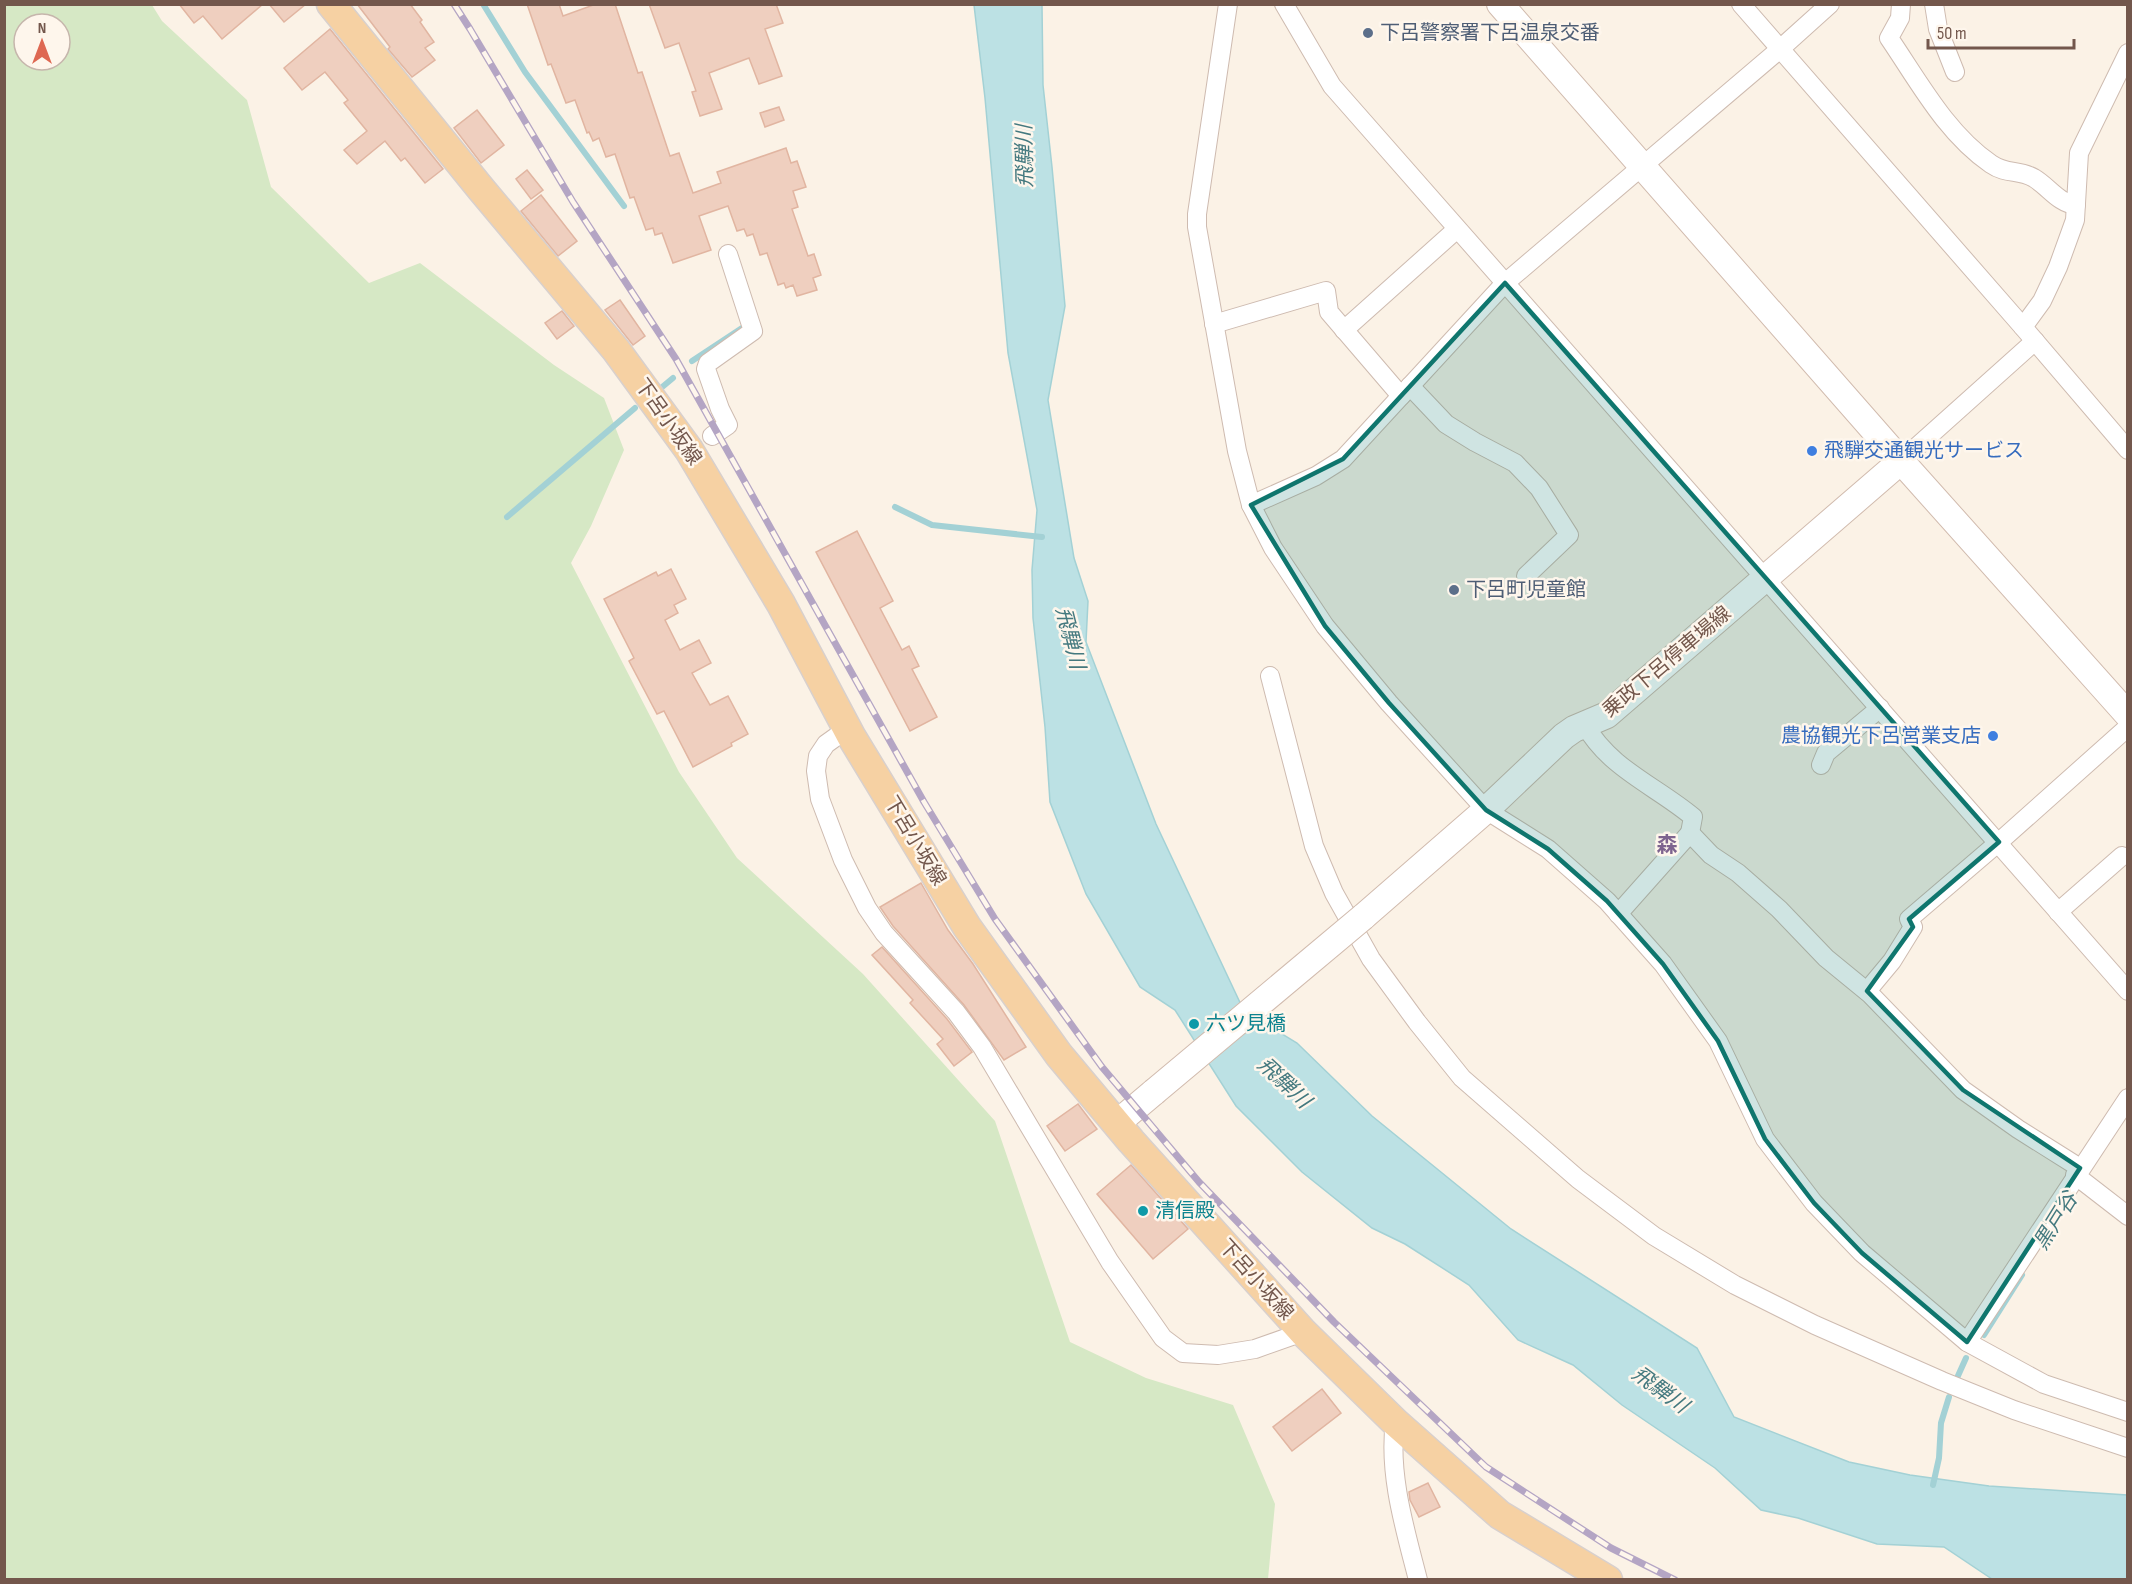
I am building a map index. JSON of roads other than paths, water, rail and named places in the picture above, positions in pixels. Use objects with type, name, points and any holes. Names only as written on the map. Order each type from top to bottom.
[{"type":"main road","name":"下呂小坂線","points":[[331,4],[473,180],[616,350],[683,441],[781,604],[847,729],[967,927],[1059,1055],[1116,1124],[1303,1332],[1395,1422],[1500,1515],[1608,1580]]},
{"type":"main road","points":[[1500,4],[2127,715]]},
{"type":"main road","name":"乗政下呂停車場線","points":[[1116,1124],[1363,917],[1486,810],[1564,736],[1606,715],[1901,461]]},
{"type":"street","points":[[1228,4],[1197,227],[1237,451],[1251,505],[1273,548],[1325,626],[1389,703],[1486,810],[1548,849],[1606,901],[1663,963],[1718,1041],[1765,1139],[1814,1203],[1862,1253],[1967,1342],[2044,1384],[2125,1404]]},
{"type":"street","points":[[1284,4],[1332,86],[1999,842],[2127,991]]},
{"type":"street","points":[[1742,4],[2127,450]]},
{"type":"street","points":[[1251,505],[1316,476],[1343,459],[1505,283],[1830,4]]},
{"type":"street","points":[[1901,4],[1900,18],[1888,38],[1942,117],[1989,163],[2004,172],[2022,173],[2034,178],[2065,204],[2076,205]]},
{"type":"street","points":[[1934,4],[1938,29],[1955,72]]},
{"type":"street","points":[[1901,461],[2029,334],[2058,267],[2075,220],[2079,153],[2127,53]]},
{"type":"street","points":[[1344,330],[1457,229]]},
{"type":"street","points":[[712,436],[728,425],[706,369],[708,363],[753,331],[728,254]]},
{"type":"street","points":[[1214,324],[1326,291],[1329,312],[1344,330],[1406,391],[1446,424],[1515,463],[1539,488],[1569,535],[1526,576]]},
{"type":"street","points":[[1270,676],[1314,846],[1334,892],[1371,959],[1462,1078],[1588,1186],[1654,1236],[1734,1285],[1942,1381],[2014,1410],[2127,1448]]},
{"type":"street","points":[[1821,765],[1827,753],[1880,708]]},
{"type":"street","points":[[1586,725],[1594,741],[1623,769],[1693,817],[1690,832],[1618,914]]},
{"type":"street","points":[[1867,991],[1892,961],[1913,927],[1909,919],[2127,727]]},
{"type":"street","points":[[847,729],[826,744],[818,756],[816,771],[820,799],[843,860],[867,908],[884,933],[956,1012],[982,1047],[1110,1262],[1163,1338],[1183,1353],[1218,1354],[1255,1349],[1303,1332]]},
{"type":"street","points":[[1690,832],[1711,855],[1738,873],[1779,909],[1827,958],[1867,991],[1963,1090],[2081,1175],[2127,1216]]},
{"type":"street","points":[[2058,912],[2122,856]]},
{"type":"street","points":[[1967,1342],[2081,1175],[2127,1098]]},
{"type":"street","points":[[1395,1422],[1394,1452],[1400,1508],[1418,1580]]},
{"type":"water","name":"飛騨川","points":[[974,5],[1042,5],[1043,85],[1065,306],[1048,400],[1074,558],[1088,601],[1086,642],[1156,824],[1244,1011],[1297,1043],[1372,1116],[1511,1229],[1697,1348],[1734,1417],[1849,1462],[1910,1475],[1989,1486],[2127,1495],[2127,1579],[1992,1579],[1944,1547],[1877,1544],[1798,1518],[1761,1510],[1715,1468],[1622,1405],[1573,1365],[1518,1340],[1469,1285],[1405,1244],[1372,1228],[1302,1172],[1236,1106],[1175,1010],[1140,987],[1086,894],[1050,802],[1045,727],[1033,618],[1032,570],[1037,510],[1008,353],[985,98]]},
{"type":"waterway","points":[[483,4],[525,72],[624,206]]},
{"type":"waterway","points":[[692,361],[742,328]]},
{"type":"waterway","points":[[661,388],[673,378]]},
{"type":"waterway","points":[[507,517],[635,408]]},
{"type":"waterway","points":[[895,507],[932,525],[1042,537]]},
{"type":"waterway","name":"黒戸谷","points":[[1984,1335],[2022,1275]]},
{"type":"waterway","name":"黒戸谷","points":[[1957,1378],[1966,1358]]},
{"type":"waterway","name":"黒戸谷","points":[[1933,1485],[1939,1458],[1941,1423],[1949,1397]]},
{"type":"railway","points":[[454,4],[573,202],[676,359],[924,802],[995,919],[1102,1067],[1199,1182],[1334,1322],[1486,1467],[1611,1548],[1675,1580]]},
{"type":"place","name":"下呂警察署下呂温泉交番","points":[[1368,33]]},
{"type":"place","name":"飛騨交通観光サービス","points":[[1812,451]]},
{"type":"place","name":"下呂町児童館","points":[[1454,590]]},
{"type":"place","name":"農協観光下呂営業支店","points":[[1993,736]]},
{"type":"place","name":"六ツ見橋","points":[[1194,1024]]},
{"type":"place","name":"清信殿","points":[[1143,1211]]},
{"type":"district","name":"森","points":[[1667,845]]}]
